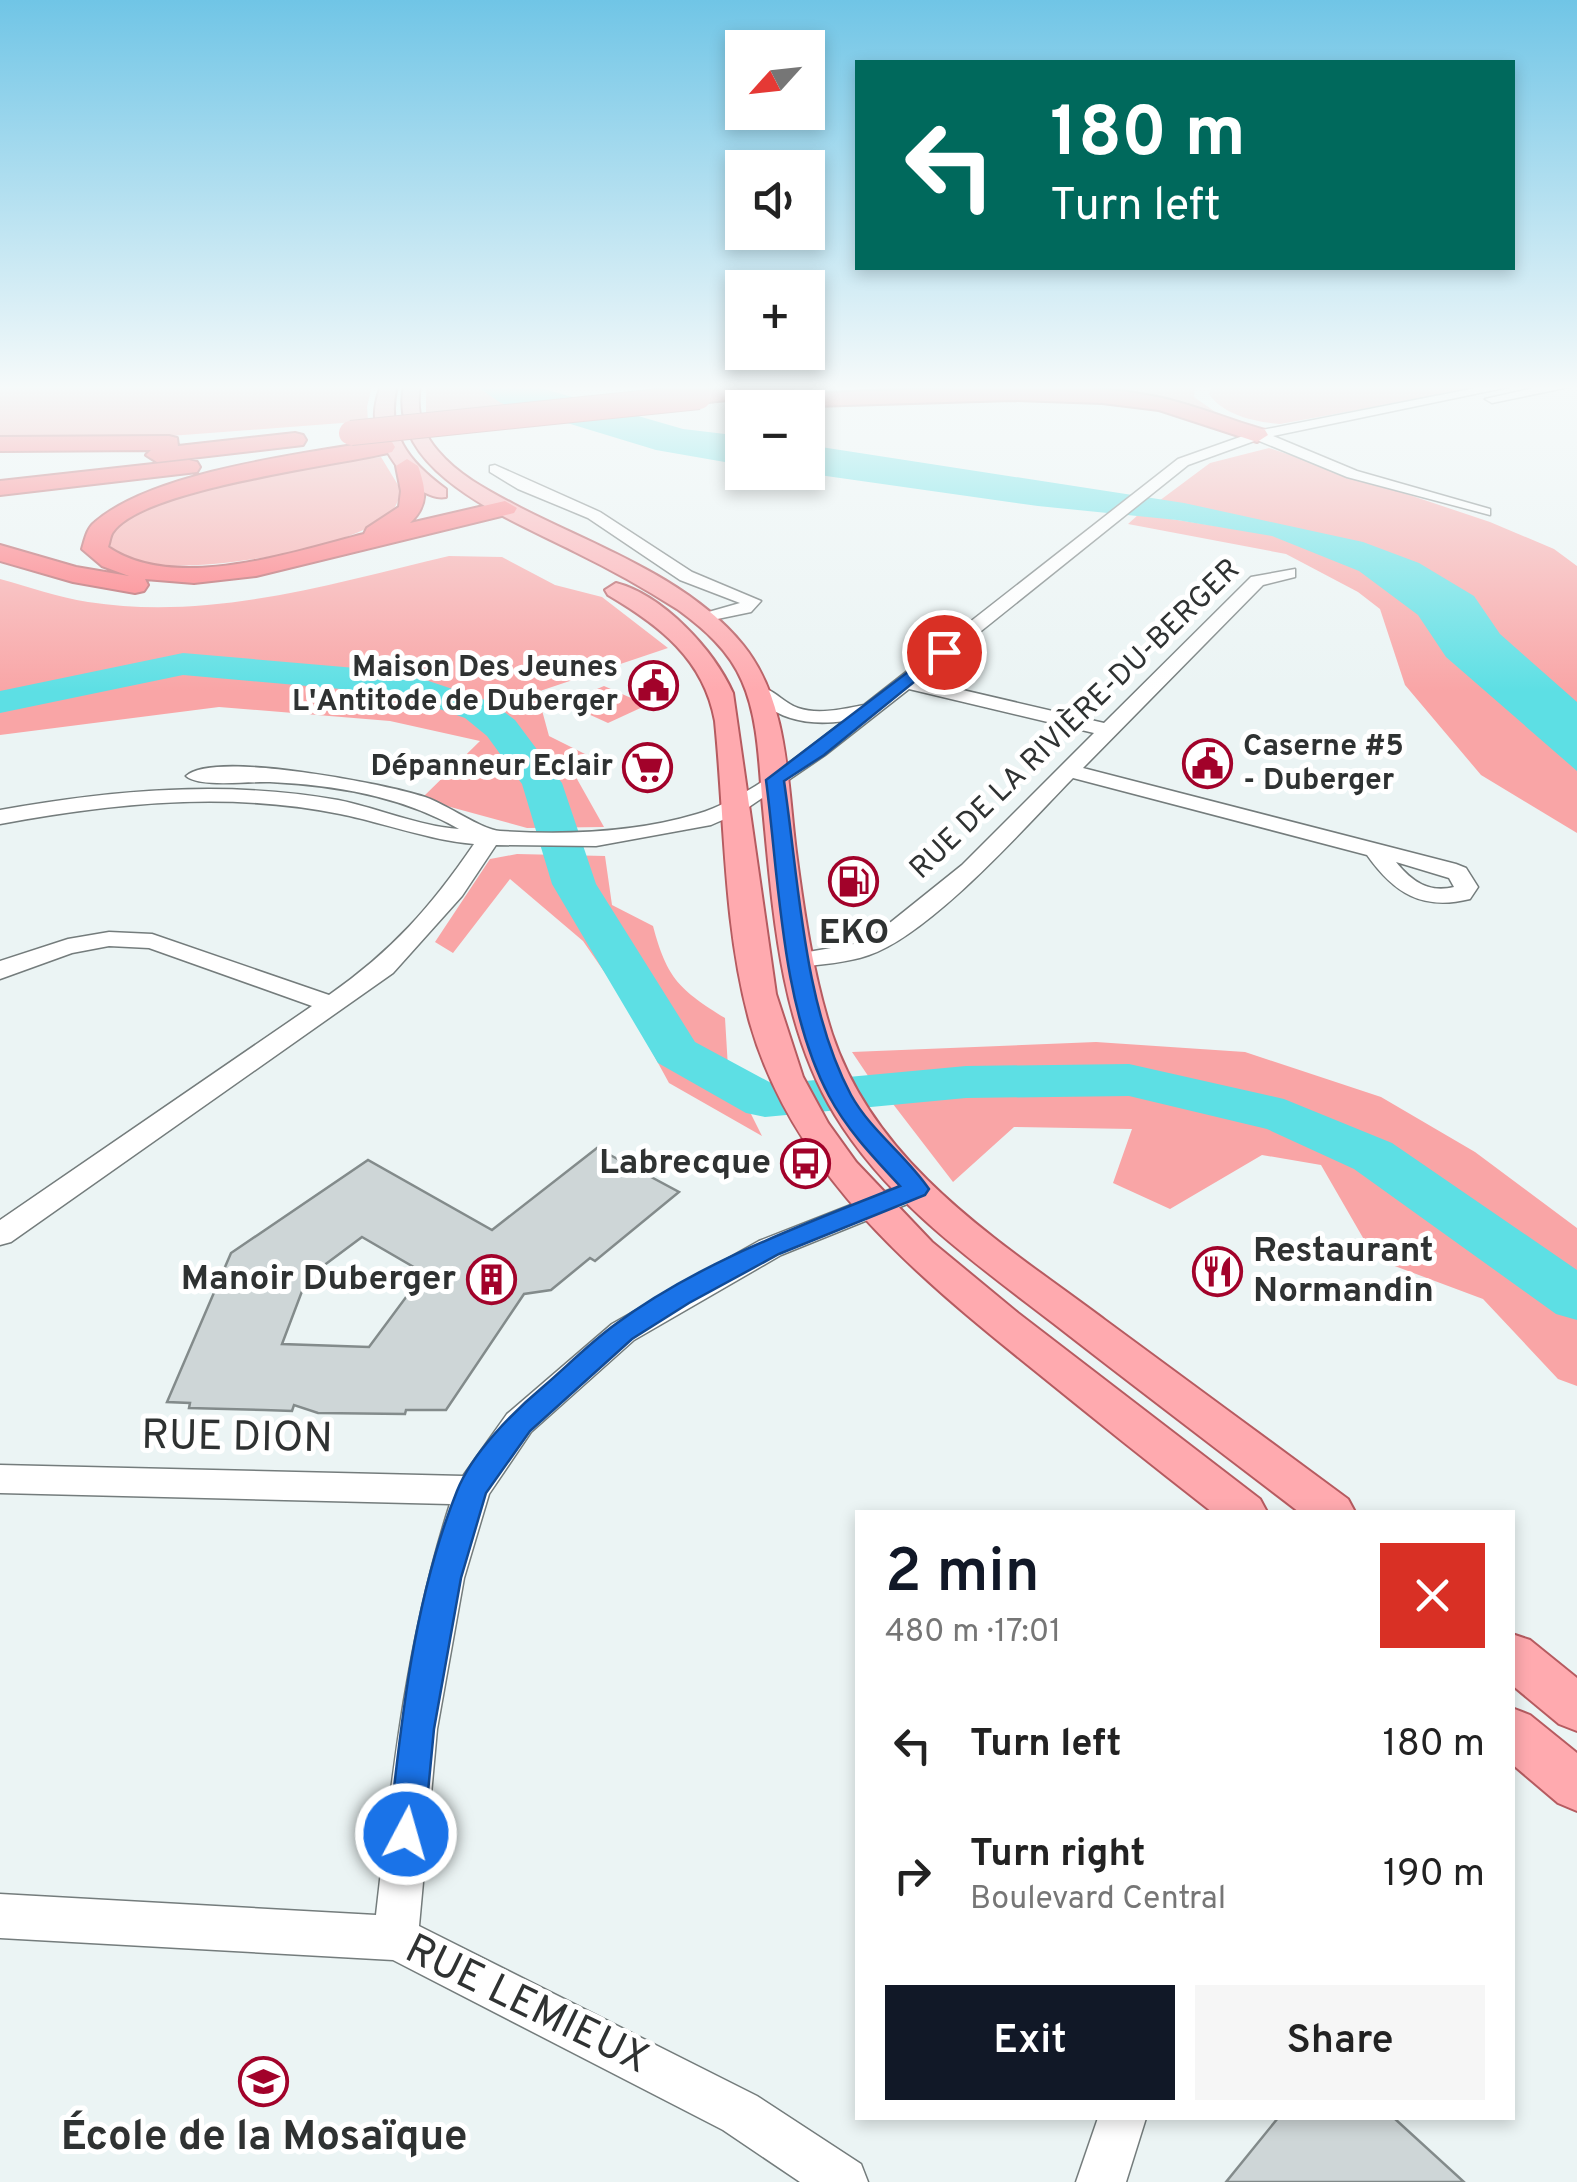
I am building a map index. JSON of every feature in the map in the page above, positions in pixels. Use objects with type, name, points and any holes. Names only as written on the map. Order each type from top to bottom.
[{"type":"highway","points":[[188,488],[144,501],[100,526],[93,542],[95,549],[112,562],[168,573],[238,571],[500,514]]},
{"type":"highway","points":[[309,556],[378,532],[407,514],[416,497],[414,488]]},
{"type":"highway","points":[[0,553],[111,582],[146,586],[225,585],[273,578],[500,514]]},
{"type":"main road","points":[[433,488],[500,514],[668,594],[704,619],[734,648],[761,692],[800,960],[826,1063],[840,1095],[863,1130],[916,1189],[1024,1280],[1329,1510]]},
{"type":"main road","points":[[468,488],[500,514],[666,622],[696,652],[723,699],[751,948],[768,1024],[782,1065],[821,1140],[872,1207],[956,1287],[1241,1510]]},
{"type":"main road","points":[[1515,1657],[1577,1708]]},
{"type":"main road","points":[[1515,1734],[1577,1786]]},
{"type":"street","points":[[528,488],[594,514],[686,576],[752,601],[739,610],[704,619]]},
{"type":"street","points":[[0,817],[92,800],[230,793],[339,807],[450,835],[489,838],[596,840],[703,820],[735,806],[775,780],[870,710],[1151,488]]},
{"type":"street","points":[[1400,488],[1484,512]]},
{"type":"street","points":[[500,514],[558,498]]},
{"type":"street","name":"RUE DE LA RIVIÈRE-DU-BERGER","points":[[800,960],[860,950],[884,939],[970,870],[1112,732],[1257,581],[1289,573]]},
{"type":"street","points":[[906,682],[1112,732]]},
{"type":"street","points":[[761,692],[776,708],[803,718],[826,719],[870,710]]},
{"type":"street","points":[[1071,771],[1375,850]]},
{"type":"street","points":[[0,798],[88,782],[245,774],[289,776],[372,790],[436,808],[489,838]]},
{"type":"street","points":[[0,1235],[384,968],[454,891],[489,838]]},
{"type":"street","points":[[0,971],[68,946],[109,939],[152,942],[334,1005]]},
{"type":"street","points":[[396,1938],[417,1729],[445,1578],[472,1490],[520,1423],[623,1332],[770,1248],[916,1189]]},
{"type":"street","name":"RUE DION","points":[[0,1480],[472,1490]]},
{"type":"street","name":"RUE LEMIEUX","points":[[0,1916],[396,1938],[740,2112],[843,2182]]},
{"type":"street","points":[[1101,2182],[1121,2120]]},
{"type":"shaded area","points":[[210,488],[401,490],[387,516],[367,528],[307,549],[236,562],[171,566],[147,564],[112,550],[107,537],[124,520]]},
{"type":"shaded area","points":[[1177,488],[1388,488],[1490,522],[1554,549],[1577,566],[1577,707],[1490,631],[1468,596],[1159,501]]},
{"type":"shaded area","points":[[1139,514],[1274,535],[1363,570],[1422,615],[1577,765],[1577,833],[1481,775],[1405,685],[1380,609],[1358,592],[1286,554],[1128,524]]},
{"type":"shaded area","points":[[449,556],[502,557],[555,585],[602,597],[668,648],[537,692],[549,736],[591,757],[577,779],[604,827],[527,828],[421,799],[480,741],[390,721],[219,707],[0,735],[0,579],[88,602],[180,607],[270,597]]},
{"type":"shaded area","points":[[604,686],[647,705],[608,723],[564,703]]},
{"type":"shaded area","points":[[517,854],[605,856],[612,905],[653,926],[664,959],[677,981],[725,1018],[728,1068],[762,1136],[669,1083],[623,999],[583,941],[510,879],[453,953],[435,942],[490,859]]},
{"type":"shaded area","points":[[1096,1042],[1245,1052],[1381,1097],[1475,1152],[1577,1228],[1577,1386],[1558,1379],[1483,1299],[1384,1262],[1366,1243],[1321,1165],[1262,1155],[1170,1209],[1113,1183],[1132,1129],[1014,1127],[953,1182],[893,1104],[887,1104],[852,1052]]},
{"type":"water","points":[[910,488],[1086,488],[1184,503],[1363,542],[1419,563],[1474,596],[1500,634],[1577,702],[1577,771],[1446,657],[1418,615],[1359,571],[1272,536],[1177,520]]},
{"type":"building","name":"Manoir Duberger","points":[[597,1148],[679,1192],[595,1261],[590,1258],[551,1290],[524,1294],[446,1410],[406,1410],[405,1414],[318,1413],[294,1405],[292,1411],[189,1408],[190,1403],[167,1402],[231,1253],[368,1160],[492,1230]],"holes":[[[362,1237],[424,1273],[369,1347],[282,1344],[307,1278]]]},
{"type":"building","points":[[1276,2120],[1396,2120],[1464,2182],[1226,2182]]},
{"type":"waterway","points":[[0,702],[183,664],[402,683],[478,710],[501,728],[542,783],[574,884],[676,1052],[765,1101],[966,1082],[1129,1080],[1284,1116],[1373,1156],[1577,1299]]},
{"type":"place","name":"Maison Des Jeunes L'Antitode de Duberger","points":[[653,685]]},
{"type":"place","name":"Caserne #5 - Duberger","points":[[1208,764]]},
{"type":"place","name":"Dépanneur Eclair","points":[[648,767]]},
{"type":"place","name":"EKO","points":[[854,882]]},
{"type":"place","name":"Labrecque","points":[[806,1164]]},
{"type":"place","name":"Restaurant Normandin","points":[[1218,1272]]},
{"type":"place","name":"Manoir Duberger","points":[[491,1280]]},
{"type":"place","name":"École de la Mosaïque","points":[[264,2082]]},
{"type":"route","points":[[406,1834],[417,1729],[445,1578],[472,1490],[520,1423],[623,1332],[680,1297],[770,1248],[916,1189],[884,1158],[848,1110],[823,1056],[804,986],[775,780],[944,652]]}]
